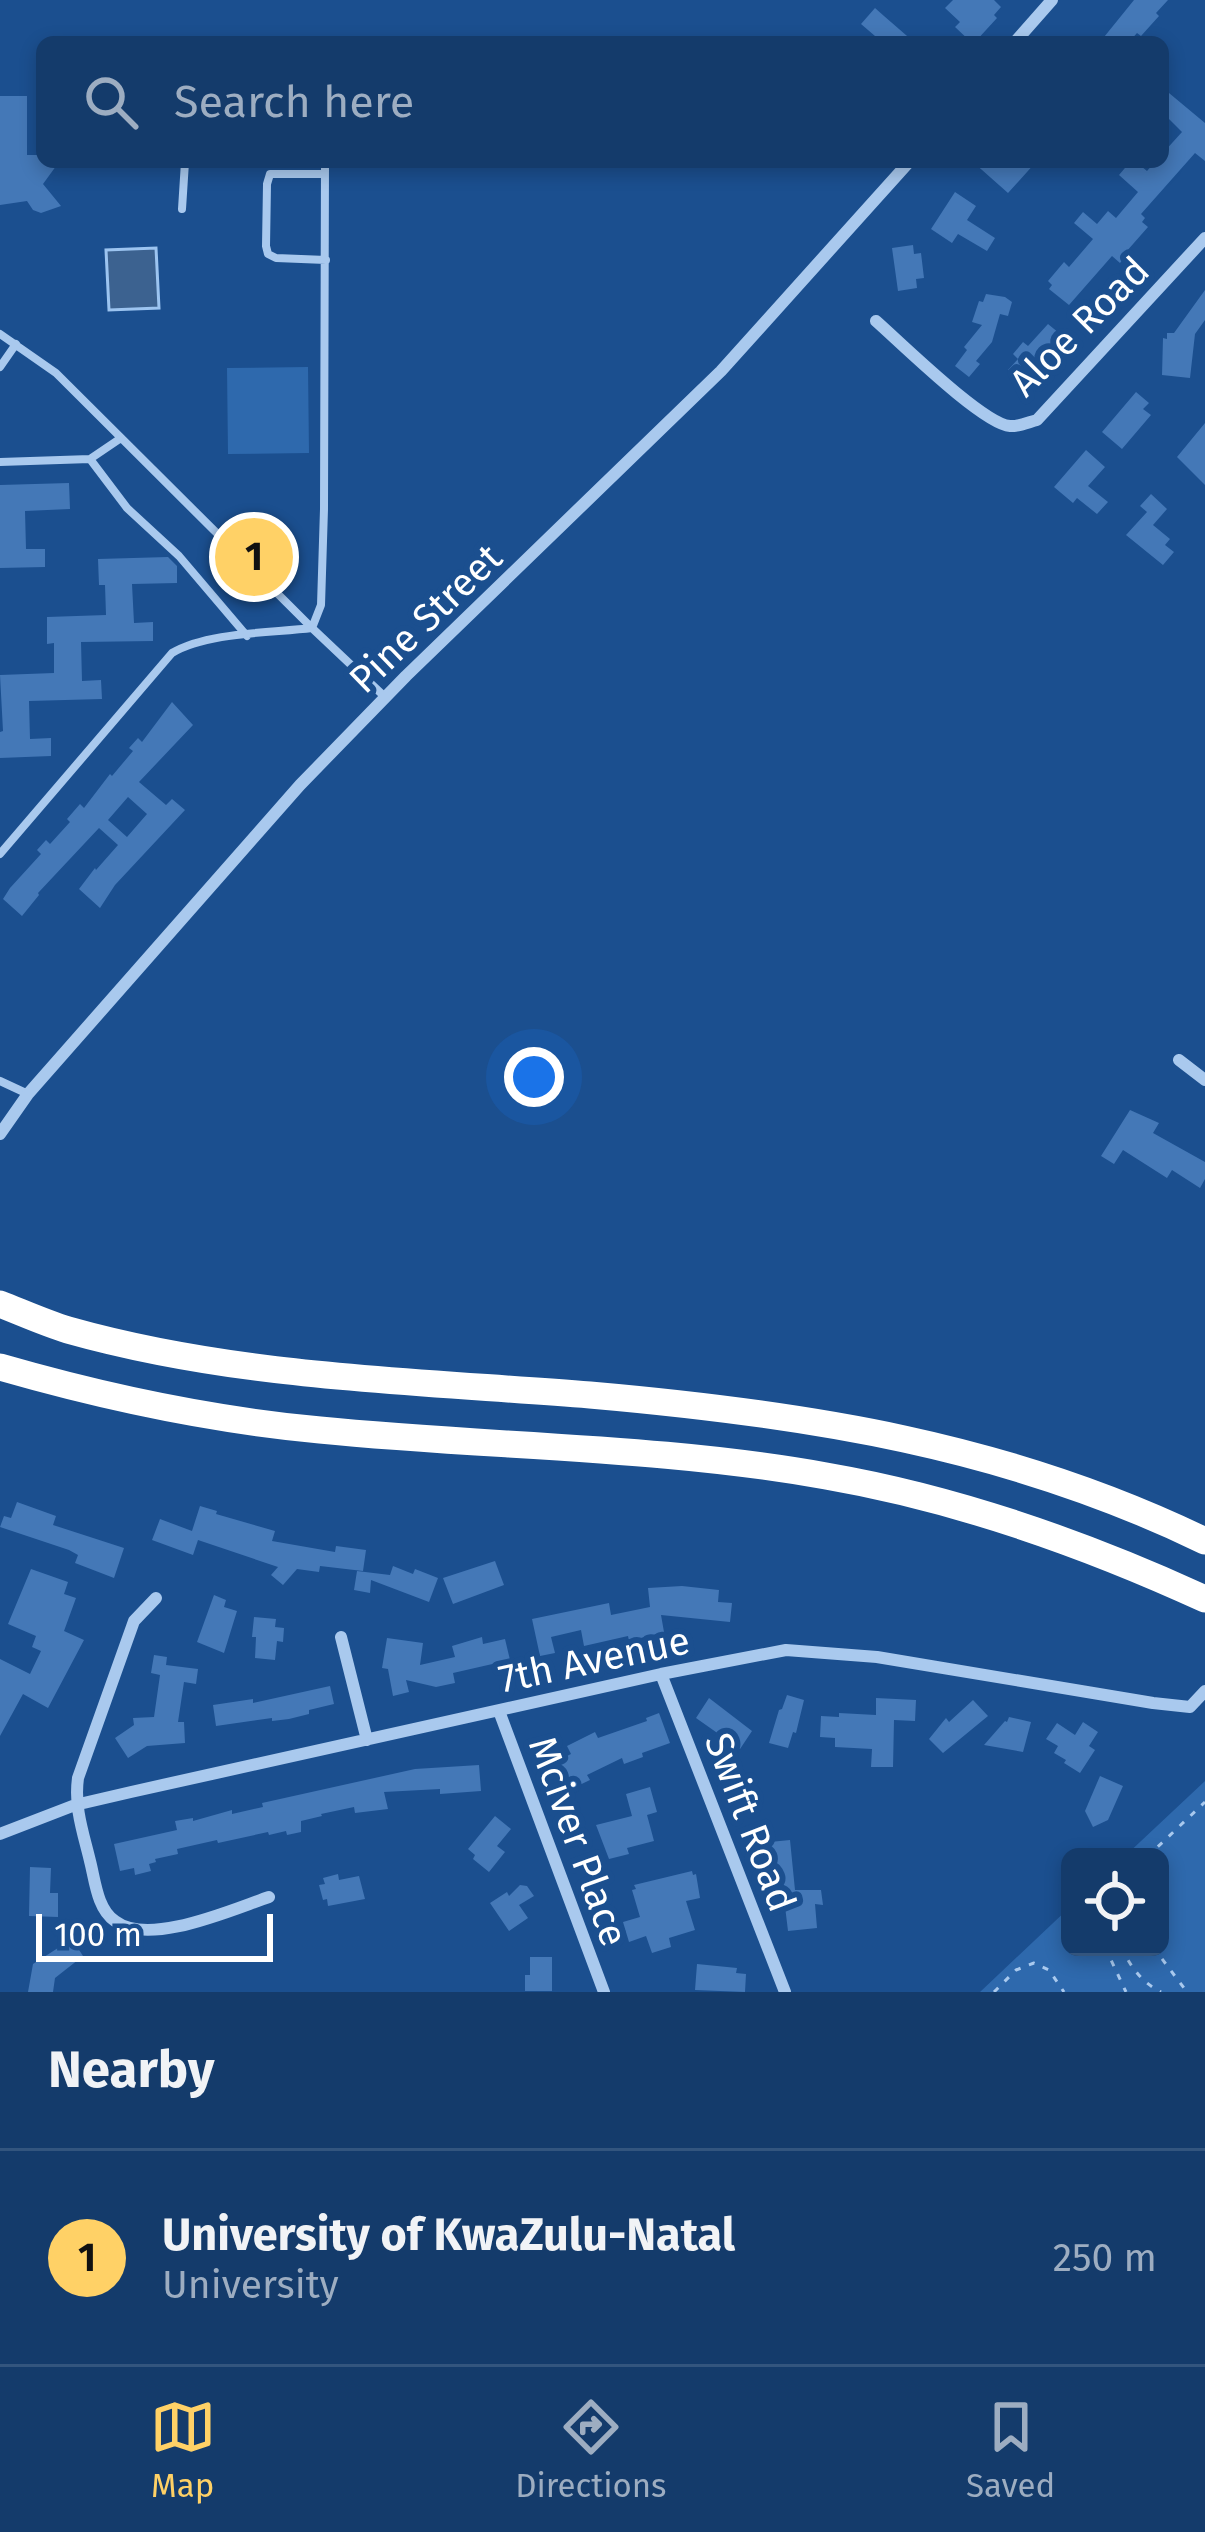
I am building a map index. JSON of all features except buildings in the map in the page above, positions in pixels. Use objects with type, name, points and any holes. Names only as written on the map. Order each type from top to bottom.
[{"type":"highway","points":[[0,1304],[66,1329],[213,1362],[340,1378],[685,1404],[848,1426],[984,1457],[1205,1540]]},
{"type":"highway","points":[[0,1366],[187,1412],[319,1430],[720,1460],[825,1475],[911,1493],[1034,1528],[1205,1599]]},
{"type":"street","points":[[1020,36],[1050,1]]},
{"type":"street","name":"Pine Street","points":[[0,1134],[28,1094],[301,785],[721,371],[904,168]]},
{"type":"street","name":"Aloe Road","points":[[876,321],[981,412],[1009,427],[1022,425],[1037,420],[1205,238]]},
{"type":"street","points":[[1179,1060],[1205,1080]]},
{"type":"street","points":[[156,1598],[134,1621],[78,1778],[75,1805],[103,1908],[115,1922],[146,1930],[185,1924],[269,1897]]},
{"type":"street","points":[[341,1637],[367,1740]]},
{"type":"street","name":"7th Avenue","points":[[0,1834],[75,1805],[762,1654],[808,1650],[878,1657],[1198,1708],[1205,1691]]},
{"type":"street","name":"Swift Road","points":[[661,1674],[785,1992]]},
{"type":"street","name":"Mciver Place","points":[[499,1711],[604,1992]]},
{"type":"lane","points":[[182,209],[185,168]]},
{"type":"lane","points":[[312,628],[321,605],[325,168]]},
{"type":"lane","points":[[325,174],[270,174],[266,246],[276,258],[326,260]]},
{"type":"lane","points":[[0,334],[56,373],[386,697]]},
{"type":"lane","points":[[0,367],[16,344]]},
{"type":"lane","points":[[0,462],[90,459],[122,438]]},
{"type":"lane","points":[[90,459],[127,508],[179,556],[247,636]]},
{"type":"lane","points":[[0,854],[172,653],[209,638],[312,628]]},
{"type":"lane","points":[[0,1081],[28,1094]]},
{"type":"path","points":[[1156,1848],[1205,1802]]},
{"type":"path","points":[[1109,1956],[1126,1992]]},
{"type":"path","points":[[1126,1956],[1145,1984],[1161,1992]]},
{"type":"path","points":[[1160,1956],[1187,1992]]},
{"type":"path","points":[[994,1992],[1016,1970],[1034,1963],[1049,1970],[1064,1992]]},
{"type":"shaded area","points":[[156,248],[159,308],[109,310],[106,250]]},
{"type":"shaded area","points":[[308,367],[309,453],[228,454],[227,368]]},
{"type":"shaded area","points":[[1205,1781],[1205,1992],[980,1992],[1061,1916],[1061,1956],[1169,1956],[1169,1848],[1134,1848]]},
{"type":"place","name":"University of KwaZulu-Natal","points":[[254,557]]}]
